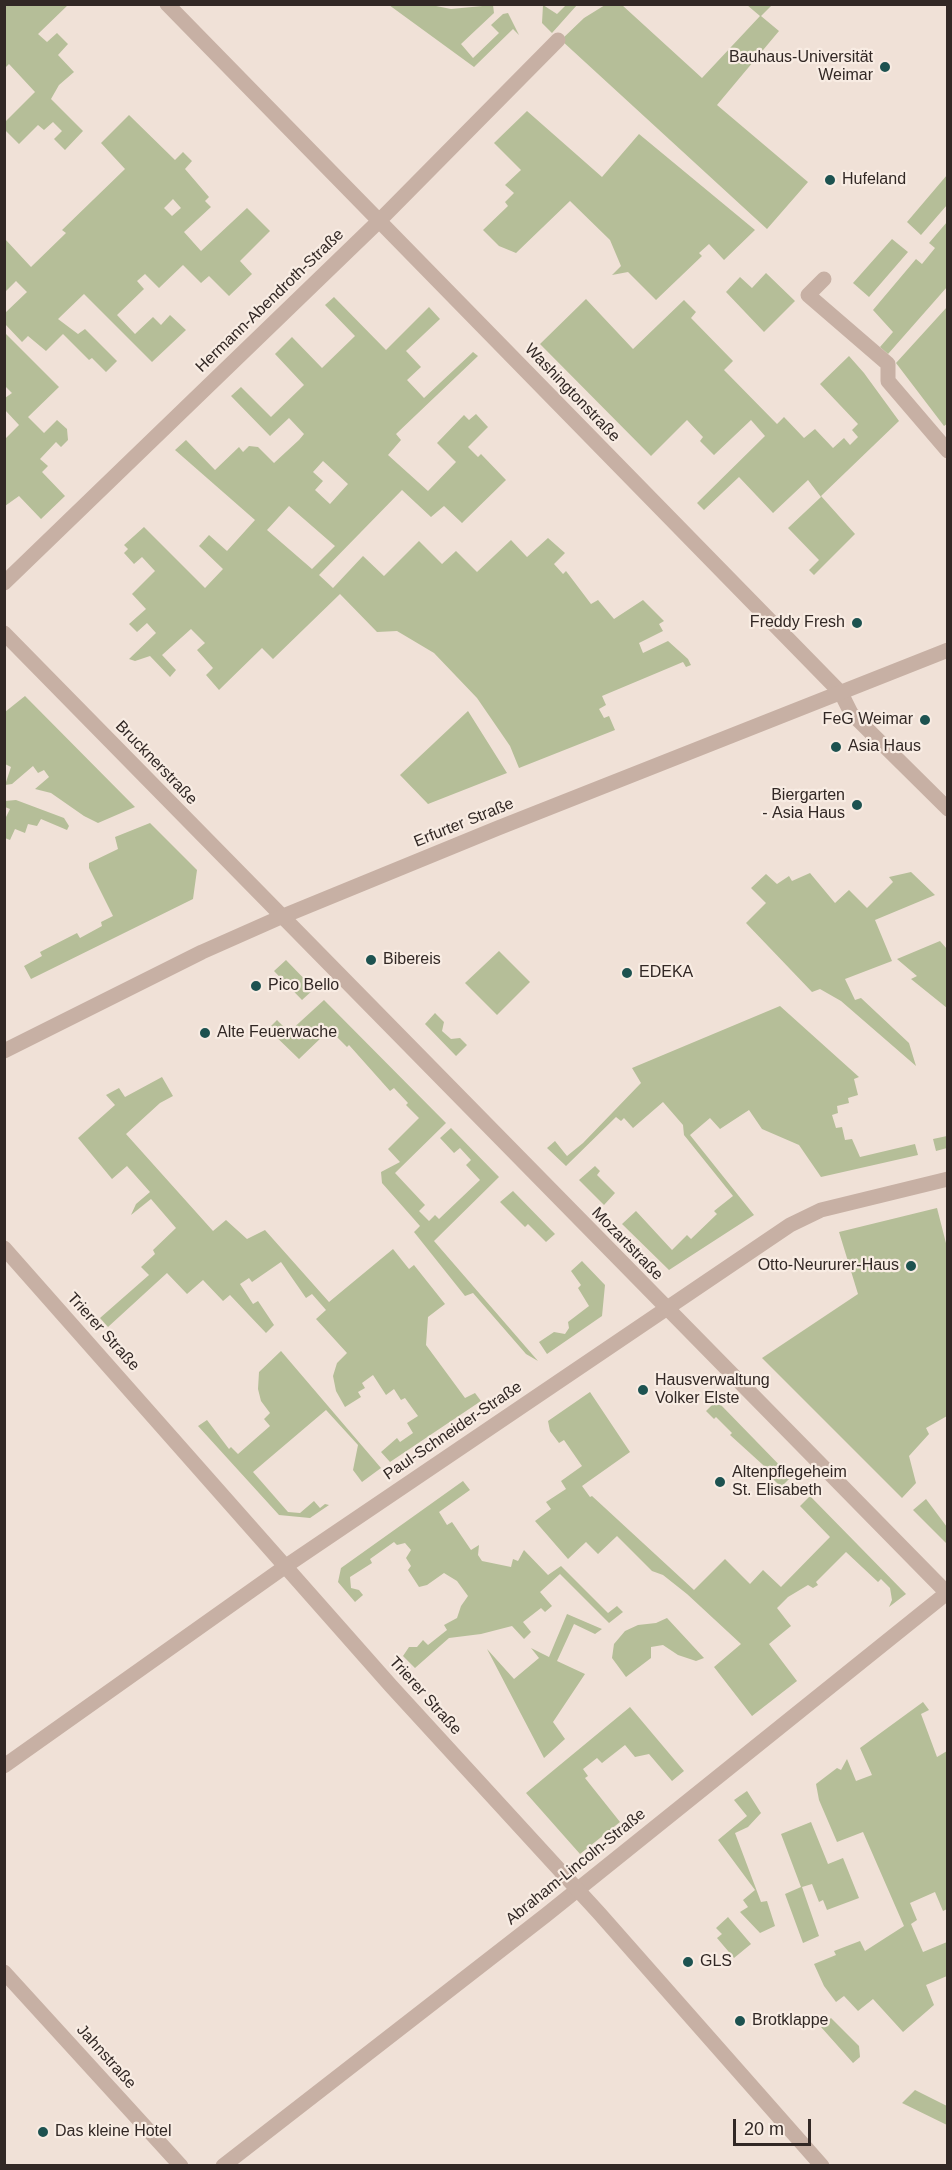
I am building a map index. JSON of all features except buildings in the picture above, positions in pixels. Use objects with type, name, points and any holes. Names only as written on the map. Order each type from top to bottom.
[{"type":"street","name":"Washingtonstraße","points":[[167,4],[841,693],[851,713],[948,809]]},
{"type":"street","name":"Hermann-Abendroth-Straße","points":[[4,583],[379,221],[558,40]]},
{"type":"street","points":[[824,279],[808,295],[888,364],[888,381],[948,451]]},
{"type":"street","name":"Brucknerstraße","points":[[4,633],[281,917]]},
{"type":"street","name":"Erfurter Straße","points":[[4,1051],[202,952],[281,917],[948,650]]},
{"type":"street","name":"Mozartstraße","points":[[281,917],[947,1593]]},
{"type":"street","name":"Paul-Schneider-Straße","points":[[4,1766],[286,1566],[665,1308],[790,1226],[821,1210],[948,1179]]},
{"type":"street","name":"Trierer Straße","points":[[4,1248],[391,1686],[577,1890],[822,2166]]},
{"type":"street","name":"Abraham-Lincoln-Straße","points":[[224,2166],[577,1890],[947,1593]]},
{"type":"street","name":"Jahnstraße","points":[[4,1972],[181,2166]]},
{"type":"green space","points":[[5,4],[68,5],[38,34],[47,42],[57,33],[68,44],[58,55],[74,72],[59,85],[51,99],[83,131],[65,150],[54,139],[62,131],[53,122],[44,130],[38,125],[19,144],[5,130],[5,122],[35,92],[9,64],[5,68]]},
{"type":"green space","points":[[389,5],[431,5],[451,9],[493,5],[494,13],[461,44],[473,58],[499,33],[491,25],[503,14],[508,13],[519,35],[513,29],[474,67]]},
{"type":"green space","points":[[543,5],[557,14],[566,5],[577,5],[552,33],[542,23]]},
{"type":"green space","points":[[605,5],[622,5],[702,78],[760,16],[747,5],[772,5],[761,16],[779,31],[717,105],[808,182],[767,229],[561,40],[584,18]]},
{"type":"green space","points":[[527,111],[602,177],[639,134],[755,230],[724,260],[709,244],[699,253],[702,256],[656,300],[628,272],[612,275],[621,266],[610,240],[570,201],[516,253],[499,246],[483,230],[508,206],[505,202],[514,193],[505,185],[521,170],[494,143]]},
{"type":"green space","points":[[129,115],[175,160],[183,152],[192,161],[185,169],[209,197],[205,201],[211,207],[184,232],[201,251],[247,208],[270,231],[240,261],[252,274],[229,296],[209,276],[201,283],[183,265],[159,288],[145,274],[137,281],[144,289],[117,315],[135,334],[153,317],[161,325],[170,315],[186,330],[152,362],[84,294],[58,319],[78,334],[85,329],[117,361],[106,372],[92,358],[89,360],[63,334],[46,351],[28,336],[22,342],[5,324],[5,313],[27,292],[16,281],[5,292],[5,239],[31,267],[66,233],[62,230],[125,169],[101,143]],"holes":[[[173,199],[181,208],[172,216],[164,208]]]},
{"type":"green space","points":[[947,175],[947,205],[921,235],[907,222]]},
{"type":"green space","points":[[947,222],[947,287],[888,354],[880,347],[893,332],[873,310],[916,259],[922,264],[935,248],[929,243]]},
{"type":"green space","points":[[892,239],[908,252],[869,297],[853,283]]},
{"type":"green space","points":[[766,273],[795,301],[764,332],[726,292],[740,277],[752,288]]},
{"type":"green space","points":[[334,297],[386,350],[429,307],[440,319],[406,351],[421,367],[407,380],[424,398],[473,352],[478,356],[396,434],[401,440],[388,455],[428,491],[456,462],[437,443],[464,415],[469,420],[476,414],[488,427],[468,447],[478,457],[481,454],[506,480],[462,523],[444,506],[431,517],[402,490],[319,575],[333,588],[363,556],[384,576],[419,541],[442,564],[456,551],[477,572],[511,540],[527,557],[548,538],[565,553],[554,564],[563,574],[566,571],[591,604],[598,600],[614,619],[643,600],[664,621],[659,624],[663,631],[639,643],[643,653],[668,641],[688,659],[691,665],[686,667],[683,662],[602,696],[606,705],[599,709],[604,718],[609,716],[615,730],[519,768],[510,746],[477,698],[434,653],[397,631],[377,632],[340,594],[273,659],[262,648],[219,690],[206,675],[213,668],[197,650],[205,643],[191,629],[162,655],[176,670],[170,677],[150,656],[135,661],[129,659],[156,633],[147,623],[137,632],[129,624],[146,609],[132,594],[155,571],[142,557],[134,564],[124,553],[128,549],[124,545],[144,527],[205,588],[223,569],[199,546],[209,535],[227,551],[255,520],[175,450],[186,440],[215,470],[239,447],[243,452],[249,446],[258,447],[274,463],[299,440],[304,434],[289,418],[270,436],[231,396],[241,387],[271,417],[304,385],[275,354],[292,337],[322,368],[355,336],[325,305]],"holes":[[[323,461],[348,484],[330,504],[315,490],[323,481],[313,472]],[[289,506],[335,546],[312,569],[267,530]]]},
{"type":"green space","points":[[586,299],[633,349],[684,300],[696,312],[691,318],[733,361],[724,370],[777,424],[784,417],[804,438],[815,429],[833,448],[844,438],[850,445],[858,437],[852,430],[858,424],[820,384],[849,356],[864,373],[899,421],[821,496],[855,534],[814,575],[809,570],[819,560],[788,528],[821,497],[808,480],[773,513],[739,477],[704,510],[697,503],[765,436],[751,420],[714,455],[700,441],[703,437],[687,420],[651,456],[540,344]]},
{"type":"green space","points":[[947,307],[948,423],[944,426],[896,363]]},
{"type":"green space","points":[[4,332],[59,387],[28,417],[44,433],[57,420],[67,429],[68,440],[61,447],[56,442],[40,459],[48,466],[42,472],[65,496],[41,519],[19,496],[5,506],[5,439],[19,425],[5,410],[5,398],[12,393],[5,386]]},
{"type":"green space","points":[[25,696],[135,807],[98,823],[51,793],[35,789],[49,777],[44,770],[38,773],[33,766],[12,784],[5,785],[11,767],[5,764],[5,712]]},
{"type":"green space","points":[[468,711],[507,773],[428,804],[400,775]]},
{"type":"green space","points":[[16,800],[64,818],[69,826],[67,830],[41,819],[37,826],[28,824],[25,833],[15,829],[10,840],[5,838],[5,819],[10,809],[5,807],[5,801]]},
{"type":"green space","points":[[150,823],[197,870],[193,899],[31,979],[24,966],[42,956],[40,952],[77,933],[80,938],[102,926],[101,922],[113,916],[89,868],[89,863],[118,849],[115,837]]},
{"type":"green space","points":[[911,872],[935,895],[875,920],[892,961],[845,979],[855,1000],[861,998],[909,1043],[916,1066],[841,1001],[820,989],[812,992],[746,923],[766,903],[751,888],[766,874],[777,884],[789,876],[792,881],[810,873],[835,903],[849,890],[867,908],[893,882],[889,877]]},
{"type":"green space","points":[[940,941],[947,949],[947,1008],[911,979],[917,976],[897,959]]},
{"type":"green space","points":[[499,951],[530,982],[497,1015],[465,983]]},
{"type":"green space","points":[[286,960],[314,989],[302,1000],[274,971]]},
{"type":"green space","points":[[324,1000],[446,1123],[395,1173],[425,1205],[419,1211],[429,1221],[435,1215],[439,1219],[480,1180],[466,1165],[471,1160],[460,1148],[454,1153],[440,1138],[451,1128],[499,1177],[434,1241],[538,1361],[526,1354],[473,1293],[465,1296],[414,1232],[420,1226],[382,1183],[381,1172],[400,1162],[388,1149],[419,1118],[406,1105],[408,1103],[394,1088],[390,1091],[349,1045],[347,1047],[335,1035],[324,1035],[299,1059],[268,1029],[277,1020],[289,1032]]},
{"type":"green space","points":[[780,1006],[859,1077],[854,1079],[858,1095],[848,1098],[849,1103],[837,1106],[838,1113],[832,1115],[836,1128],[842,1127],[845,1140],[852,1139],[860,1157],[915,1144],[918,1155],[821,1177],[799,1145],[762,1129],[749,1110],[720,1129],[710,1118],[690,1135],[754,1215],[669,1270],[622,1224],[636,1211],[672,1250],[687,1235],[691,1239],[717,1214],[714,1211],[733,1196],[684,1135],[683,1125],[663,1102],[633,1128],[624,1118],[621,1121],[616,1117],[566,1166],[547,1148],[555,1141],[567,1156],[583,1143],[641,1083],[632,1068]]},
{"type":"green space","points":[[435,1013],[444,1022],[442,1031],[451,1039],[460,1038],[467,1045],[456,1056],[425,1024]]},
{"type":"green space","points":[[162,1077],[173,1096],[160,1103],[126,1134],[213,1231],[226,1220],[247,1239],[265,1230],[329,1302],[393,1249],[409,1269],[414,1265],[445,1304],[428,1317],[426,1345],[465,1398],[475,1393],[481,1401],[390,1462],[381,1452],[397,1438],[400,1442],[413,1433],[407,1423],[418,1416],[405,1398],[401,1400],[394,1389],[386,1395],[373,1375],[362,1383],[365,1388],[358,1392],[361,1397],[345,1407],[336,1391],[333,1376],[337,1363],[347,1353],[316,1319],[326,1310],[312,1294],[306,1298],[281,1262],[252,1282],[249,1278],[240,1284],[253,1304],[258,1301],[274,1325],[266,1333],[230,1295],[223,1301],[203,1280],[187,1294],[167,1273],[108,1327],[100,1318],[149,1275],[141,1267],[155,1254],[153,1250],[176,1228],[151,1199],[131,1215],[136,1204],[150,1192],[127,1166],[112,1179],[78,1138],[115,1105],[106,1095],[119,1088],[125,1097]]},
{"type":"green space","points":[[947,1136],[947,1148],[936,1151],[933,1139]]},
{"type":"green space","points":[[595,1166],[600,1171],[597,1175],[615,1193],[604,1205],[579,1180]]},
{"type":"green space","points":[[513,1191],[555,1234],[546,1242],[528,1224],[525,1227],[500,1202]]},
{"type":"green space","points":[[937,1208],[948,1251],[947,1416],[926,1428],[929,1434],[909,1456],[916,1483],[902,1498],[762,1358],[858,1294],[839,1232]]},
{"type":"green space","points":[[582,1261],[605,1285],[602,1316],[547,1354],[539,1342],[554,1332],[565,1334],[569,1328],[568,1322],[589,1306],[578,1288],[581,1285],[571,1271]]},
{"type":"green space","points":[[281,1351],[381,1468],[362,1482],[353,1470],[358,1445],[326,1410],[253,1472],[288,1512],[300,1513],[314,1501],[320,1508],[325,1504],[329,1505],[310,1518],[279,1515],[198,1426],[207,1420],[229,1449],[231,1447],[238,1454],[270,1426],[264,1419],[270,1413],[261,1401],[258,1389],[259,1372]]},
{"type":"green space","points":[[590,1392],[630,1452],[582,1486],[590,1497],[592,1496],[694,1590],[725,1559],[750,1584],[763,1570],[781,1587],[830,1537],[800,1506],[810,1496],[906,1594],[889,1607],[892,1600],[890,1588],[881,1579],[878,1582],[846,1552],[816,1582],[818,1585],[813,1588],[808,1585],[788,1597],[777,1608],[791,1626],[769,1644],[797,1681],[752,1716],[714,1667],[741,1644],[687,1594],[663,1575],[652,1571],[617,1536],[598,1554],[586,1542],[568,1559],[535,1521],[551,1509],[546,1502],[566,1489],[561,1481],[582,1466],[564,1440],[559,1443],[550,1431],[548,1421]]},
{"type":"green space","points":[[713,1404],[720,1404],[791,1477],[781,1487],[771,1477],[773,1474],[730,1435],[732,1433],[716,1417],[714,1419],[706,1411]]},
{"type":"green space","points":[[463,1481],[470,1490],[439,1512],[447,1525],[452,1522],[471,1550],[479,1545],[478,1555],[482,1561],[511,1567],[513,1559],[518,1561],[524,1550],[548,1575],[561,1566],[608,1613],[617,1606],[623,1612],[609,1623],[560,1574],[540,1592],[552,1606],[545,1612],[541,1608],[523,1622],[531,1632],[524,1639],[512,1626],[481,1634],[449,1638],[415,1668],[403,1656],[409,1647],[417,1647],[423,1640],[428,1645],[447,1630],[444,1625],[457,1618],[468,1596],[457,1581],[444,1573],[427,1585],[419,1587],[408,1570],[411,1566],[406,1558],[411,1550],[405,1543],[397,1545],[394,1542],[370,1559],[372,1563],[350,1577],[351,1588],[359,1590],[363,1595],[355,1602],[338,1582],[341,1568]]},
{"type":"green space","points":[[926,1499],[947,1527],[947,1544],[913,1510]]},
{"type":"green space","points":[[567,1614],[602,1629],[595,1634],[574,1624],[557,1661],[585,1674],[553,1722],[565,1739],[544,1758],[487,1649],[514,1679],[539,1658],[531,1648],[549,1657]]},
{"type":"green space","points":[[667,1618],[704,1658],[696,1661],[678,1655],[663,1645],[651,1647],[651,1658],[626,1677],[612,1658],[614,1644],[625,1631],[638,1625],[656,1623]]},
{"type":"green space","points":[[923,1702],[929,1710],[921,1714],[937,1757],[947,1751],[947,1909],[943,1911],[935,1892],[910,1903],[917,1920],[911,1924],[923,1952],[947,1942],[947,1976],[926,1985],[934,2005],[903,2032],[873,1999],[858,2011],[844,1996],[836,2002],[824,1986],[814,1964],[836,1955],[834,1951],[860,1941],[865,1951],[904,1926],[863,1832],[837,1842],[819,1800],[816,1784],[837,1768],[841,1770],[847,1759],[856,1781],[872,1775],[860,1748]]},
{"type":"green space","points":[[630,1707],[684,1771],[672,1781],[649,1754],[635,1757],[625,1745],[602,1763],[597,1758],[583,1769],[588,1776],[585,1778],[620,1822],[580,1854],[526,1793]]},
{"type":"green space","points":[[747,1791],[761,1813],[748,1827],[735,1833],[761,1902],[767,1901],[775,1926],[760,1933],[740,1912],[748,1907],[743,1900],[755,1890],[718,1840],[747,1816],[734,1800]]},
{"type":"green space","points":[[811,1822],[828,1864],[843,1858],[859,1898],[827,1910],[823,1900],[819,1902],[812,1884],[802,1887],[819,1936],[803,1943],[785,1894],[801,1887],[781,1834]]},
{"type":"green space","points":[[728,1917],[751,1944],[734,1958],[717,1938],[722,1934],[716,1928]]},
{"type":"green space","points":[[831,2018],[859,2046],[860,2057],[853,2063],[821,2027]]},
{"type":"green space","points":[[915,2090],[947,2106],[947,2125],[902,2103]]},
{"type":"place","name":"Bauhaus-Universität Weimar","points":[[885,67]]},
{"type":"place","name":"Hufeland","points":[[830,180]]},
{"type":"place","name":"Freddy Fresh","points":[[857,623]]},
{"type":"place","name":"FeG Weimar","points":[[925,720]]},
{"type":"place","name":"Asia Haus","points":[[836,747]]},
{"type":"place","name":"Biergarten - Asia Haus","points":[[857,805]]},
{"type":"place","name":"Bibereis","points":[[371,960]]},
{"type":"place","name":"EDEKA","points":[[627,973]]},
{"type":"place","name":"Pico Bello","points":[[256,986]]},
{"type":"place","name":"Alte Feuerwache","points":[[205,1033]]},
{"type":"place","name":"Otto-Neururer-Haus","points":[[911,1266]]},
{"type":"place","name":"Hausverwaltung Volker Elste","points":[[643,1390]]},
{"type":"place","name":"Altenpflegeheim St. Elisabeth","points":[[720,1482]]},
{"type":"place","name":"GLS","points":[[688,1962]]},
{"type":"place","name":"Brotklappe","points":[[740,2021]]},
{"type":"place","name":"Das kleine Hotel","points":[[43,2132]]}]
